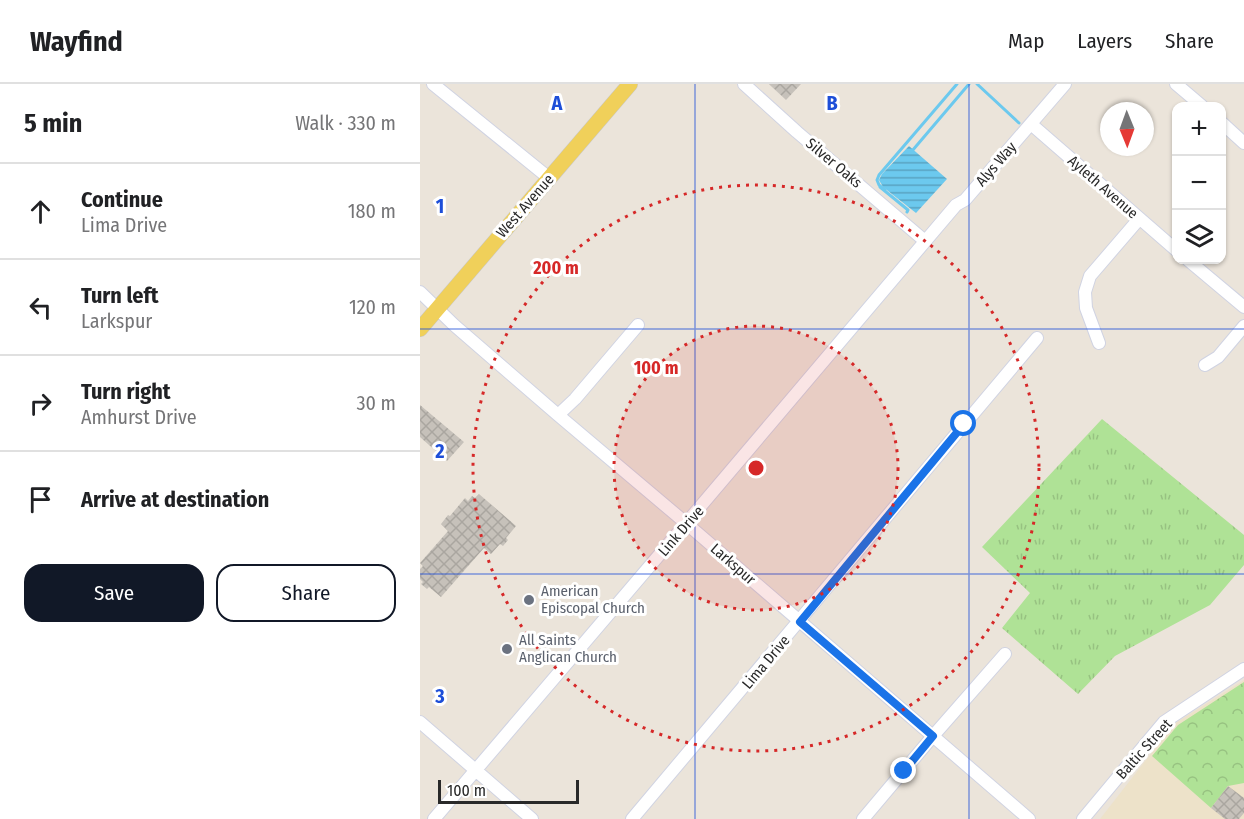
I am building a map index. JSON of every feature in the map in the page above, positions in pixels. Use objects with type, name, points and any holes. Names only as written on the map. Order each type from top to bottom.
[{"type":"main road","name":"West Avenue","points":[[420,329],[630,84]]},
{"type":"street","points":[[433,84],[549,178]]},
{"type":"street","name":"Silver Oaks","points":[[744,84],[925,241]]},
{"type":"street","name":"Alys Way","points":[[925,241],[956,205],[965,200],[1065,84]]},
{"type":"street","points":[[1176,84],[1197,102]]},
{"type":"street","name":"Ayleth Avenue","points":[[1031,124],[1172,247]]},
{"type":"street","points":[[1226,127],[1244,142]]},
{"type":"street","points":[[1099,343],[1086,308],[1085,292],[1090,276],[1139,219]]},
{"type":"street","name":"Link Drive","points":[[434,819],[687,524],[925,241]]},
{"type":"street","points":[[1193,264],[1244,307]]},
{"type":"street","name":"Larkspur","points":[[420,292],[558,415],[1029,819]]},
{"type":"street","points":[[558,415],[575,399],[639,325]]},
{"type":"street","points":[[1205,365],[1218,357],[1244,326]]},
{"type":"street","name":"Lima Drive","points":[[632,819],[1037,338]]},
{"type":"street","points":[[863,819],[1005,654]]},
{"type":"street","name":"Baltic Street","points":[[1083,819],[1164,722],[1244,669]]},
{"type":"street","points":[[420,722],[532,819]]},
{"type":"shaded area","points":[[1244,680],[1244,819],[1100,819],[1174,724]]},
{"type":"green space","points":[[1102,419],[1244,535],[1244,565],[1210,605],[1115,656],[1078,694],[1002,628],[1030,593],[982,547]]},
{"type":"green space","points":[[1244,682],[1244,783],[1228,786],[1211,808],[1152,756],[1178,725]]},
{"type":"water","points":[[909,146],[947,179],[916,213],[883,187],[879,180]]},
{"type":"building","points":[[769,84],[801,84],[786,100]]},
{"type":"building","points":[[420,405],[464,442],[447,461],[420,437]]},
{"type":"building","points":[[479,494],[516,526],[506,538],[508,540],[503,546],[500,544],[491,554],[484,548],[441,597],[429,587],[427,589],[421,584],[423,582],[420,579],[420,569],[423,566],[420,563],[448,531],[441,524],[448,515],[450,516],[465,498],[468,501],[472,496],[475,498]]},
{"type":"building","points":[[1228,786],[1244,798],[1244,813],[1239,819],[1225,819],[1211,808]]},
{"type":"waterway","points":[[907,212],[908,210],[880,187],[885,190],[877,180],[957,84]]},
{"type":"waterway","points":[[912,151],[969,84]]},
{"type":"waterway","points":[[977,84],[1019,123]]},
{"type":"place","name":"American Episcopal Church","points":[[529,600]]},
{"type":"place","name":"All Saints Anglican Church","points":[[507,649]]},
{"type":"route","points":[[904,771],[933,736],[800,622],[964,424]]}]
